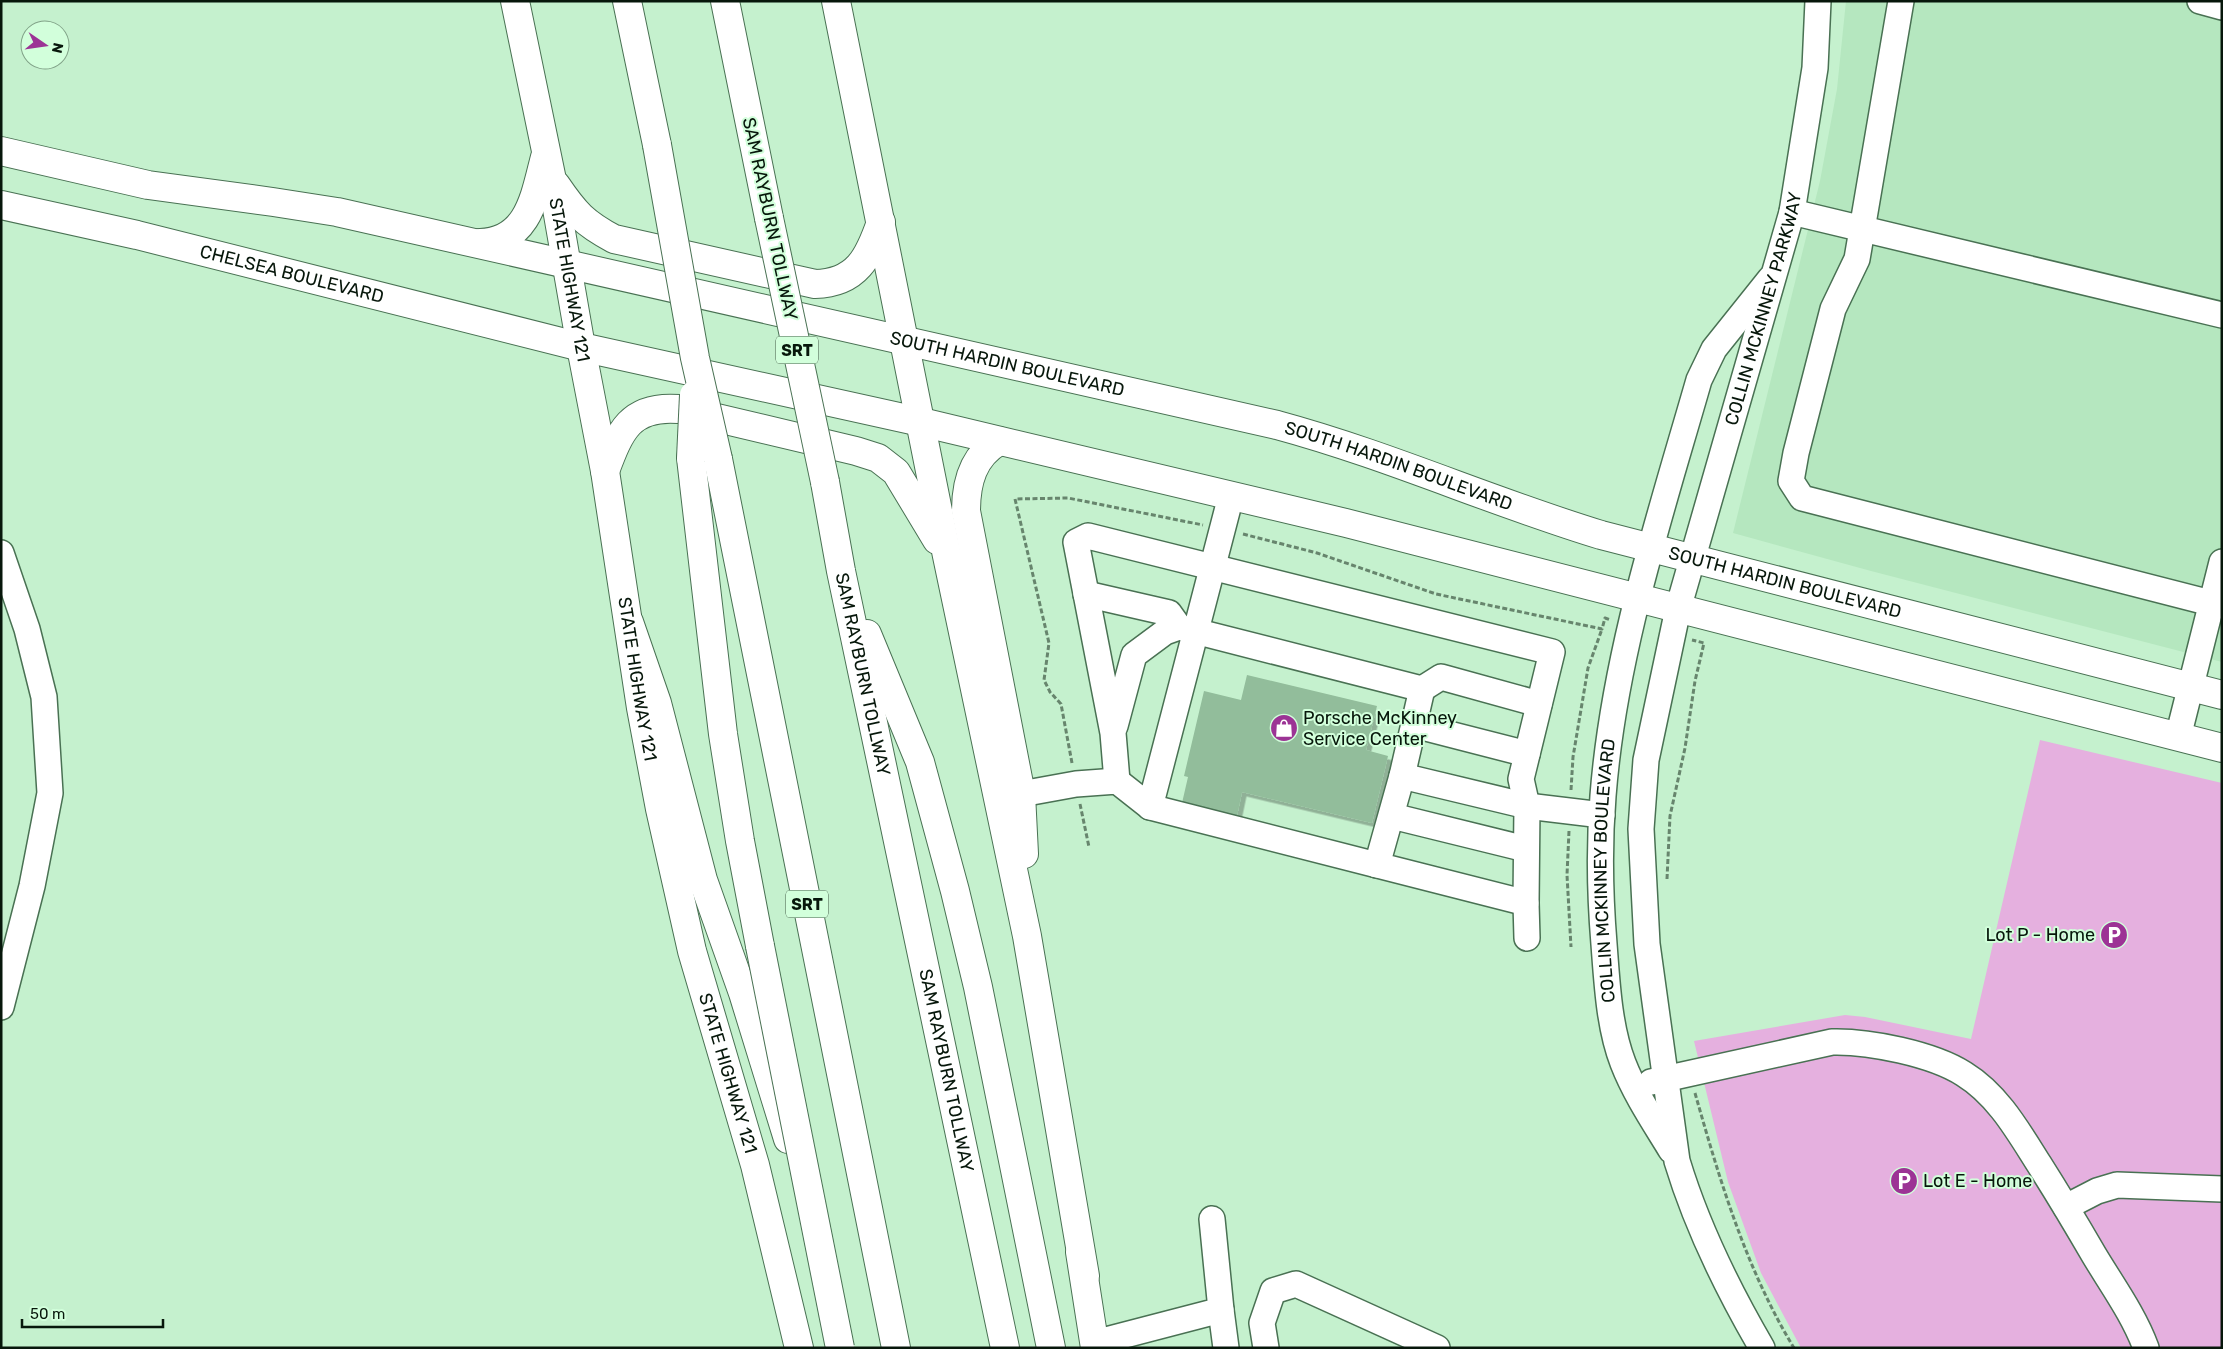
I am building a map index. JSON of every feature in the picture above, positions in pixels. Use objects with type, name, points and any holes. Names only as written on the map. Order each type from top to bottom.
[{"type":"main road","name":"STATE HIGHWAY 121","points":[[515,1],[552,180],[580,347],[606,471],[641,708],[660,809],[692,951],[755,1165],[799,1348]]},
{"type":"main road","name":"SRT","points":[[628,1],[657,145],[695,358],[718,459],[896,1348]]},
{"type":"main road","name":"SAM RAYBURN TOLLWAY","points":[[726,1],[769,218],[825,482],[841,571],[1005,1348]]},
{"type":"main road","points":[[836,1],[947,556],[1027,936],[1097,1346]]},
{"type":"main road","points":[[1,151],[148,185],[337,212],[566,265]]},
{"type":"main road","points":[[475,243],[501,241],[519,227],[531,204],[546,153]]},
{"type":"main road","points":[[552,180],[572,210],[591,227],[614,239],[815,284],[828,284],[838,281],[858,268],[872,247],[881,222]]},
{"type":"main road","name":"CHELSEA BOULEVARD","points":[[1,205],[136,235],[580,347]]},
{"type":"main road","name":"SOUTH HARDIN BOULEVARD","points":[[566,265],[1268,423],[1327,439],[1406,465],[1551,520],[1651,549],[2222,695]]},
{"type":"main road","points":[[580,347],[921,422],[1346,523],[2222,748]]},
{"type":"main road","points":[[695,358],[691,458],[723,734],[740,841],[760,946],[840,1348]]},
{"type":"main road","points":[[606,471],[616,444],[629,422],[637,416],[658,409],[679,409],[856,451],[878,458],[896,472],[947,556]]},
{"type":"main road","points":[[1000,441],[984,451],[973,469],[966,497],[966,511],[1021,794],[1027,936]]},
{"type":"main road","points":[[841,571],[920,762],[978,987],[1052,1348]]},
{"type":"main road","points":[[629,622],[657,703],[703,880],[743,993],[853,1348]]},
{"type":"street","name":"COLLIN MCKINNEY PARKWAY","points":[[1678,609],[1792,212],[1815,68],[1818,1]]},
{"type":"street","points":[[1900,1],[1857,259],[1833,310],[1796,453],[1791,481],[1802,498],[2217,605]]},
{"type":"street","points":[[2200,1],[2222,7]]},
{"type":"street","points":[[1792,212],[2222,315]]},
{"type":"street","name":"COLLIN MCKINNEY BOULEVARD","points":[[1678,1161],[1634,1086],[1622,1061],[1617,1042],[1609,988],[1603,925],[1602,815],[1613,719],[1637,599],[1700,380],[1714,349],[1776,272]]},
{"type":"street","points":[[1150,807],[1187,630],[1213,567],[1231,496]]},
{"type":"street","points":[[1117,782],[1113,733],[1076,542],[1088,536],[1552,652],[1521,779],[1527,806],[1527,938]]},
{"type":"street","points":[[1,553],[27,629],[44,697],[50,793],[32,886],[1,1007]]},
{"type":"street","points":[[2178,736],[2190,687],[2217,605],[2222,562]]},
{"type":"street","points":[[1086,594],[1169,613],[1187,630]]},
{"type":"street","name":"COLLIN MCKINNEY BOULEVARD","points":[[1678,609],[1646,760],[1641,829],[1648,944],[1678,1161],[1687,1194],[1716,1264],[1762,1348]]},
{"type":"street","points":[[1113,733],[1134,655],[1164,632],[1187,630],[1422,689]]},
{"type":"street","points":[[1377,865],[1392,816],[1422,689],[1441,677],[1539,704]]},
{"type":"street","points":[[1414,725],[1527,754]]},
{"type":"street","points":[[1402,776],[1527,806],[1602,815]]},
{"type":"street","points":[[1021,794],[1076,784],[1117,782],[1150,807],[1526,903]]},
{"type":"street","points":[[1392,816],[1526,849]]},
{"type":"street","points":[[1634,1086],[1832,1042],[1872,1045],[1940,1062],[1966,1074],[2001,1107],[2066,1207],[2134,1320],[2146,1348]]},
{"type":"street","points":[[2066,1207],[2097,1191],[2117,1185],[2222,1189]]},
{"type":"street","points":[[1212,1219],[1226,1348]]},
{"type":"street","points":[[1266,1348],[1262,1323],[1273,1291],[1296,1284],[1437,1348]]},
{"type":"street","points":[[1097,1346],[1221,1310]]},
{"type":"path","points":[[1571,947],[1567,875],[1573,757],[1588,668],[1602,629]]},
{"type":"shaded area","points":[[1846,1],[2222,1],[2222,662],[1871,571],[1733,533],[1820,181],[1837,89]]},
{"type":"shaded area","points":[[2040,740],[2222,783],[2222,1348],[1801,1348],[1761,1273],[1728,1182],[1694,1041],[1845,1015],[1865,1017],[1971,1039]]},
{"type":"building","name":"Porsche McKinney Service Center","points":[[1247,675],[1377,706],[1366,750],[1388,756],[1372,823],[1242,792],[1237,816],[1182,803],[1188,777],[1184,776],[1204,691],[1241,700]]},
{"type":"place","name":"Porsche McKinney Service Center","points":[[1284,728]]},
{"type":"place","name":"Lot P - Home","points":[[2114,935]]},
{"type":"place","name":"Lot E - Home","points":[[1904,1181]]}]
